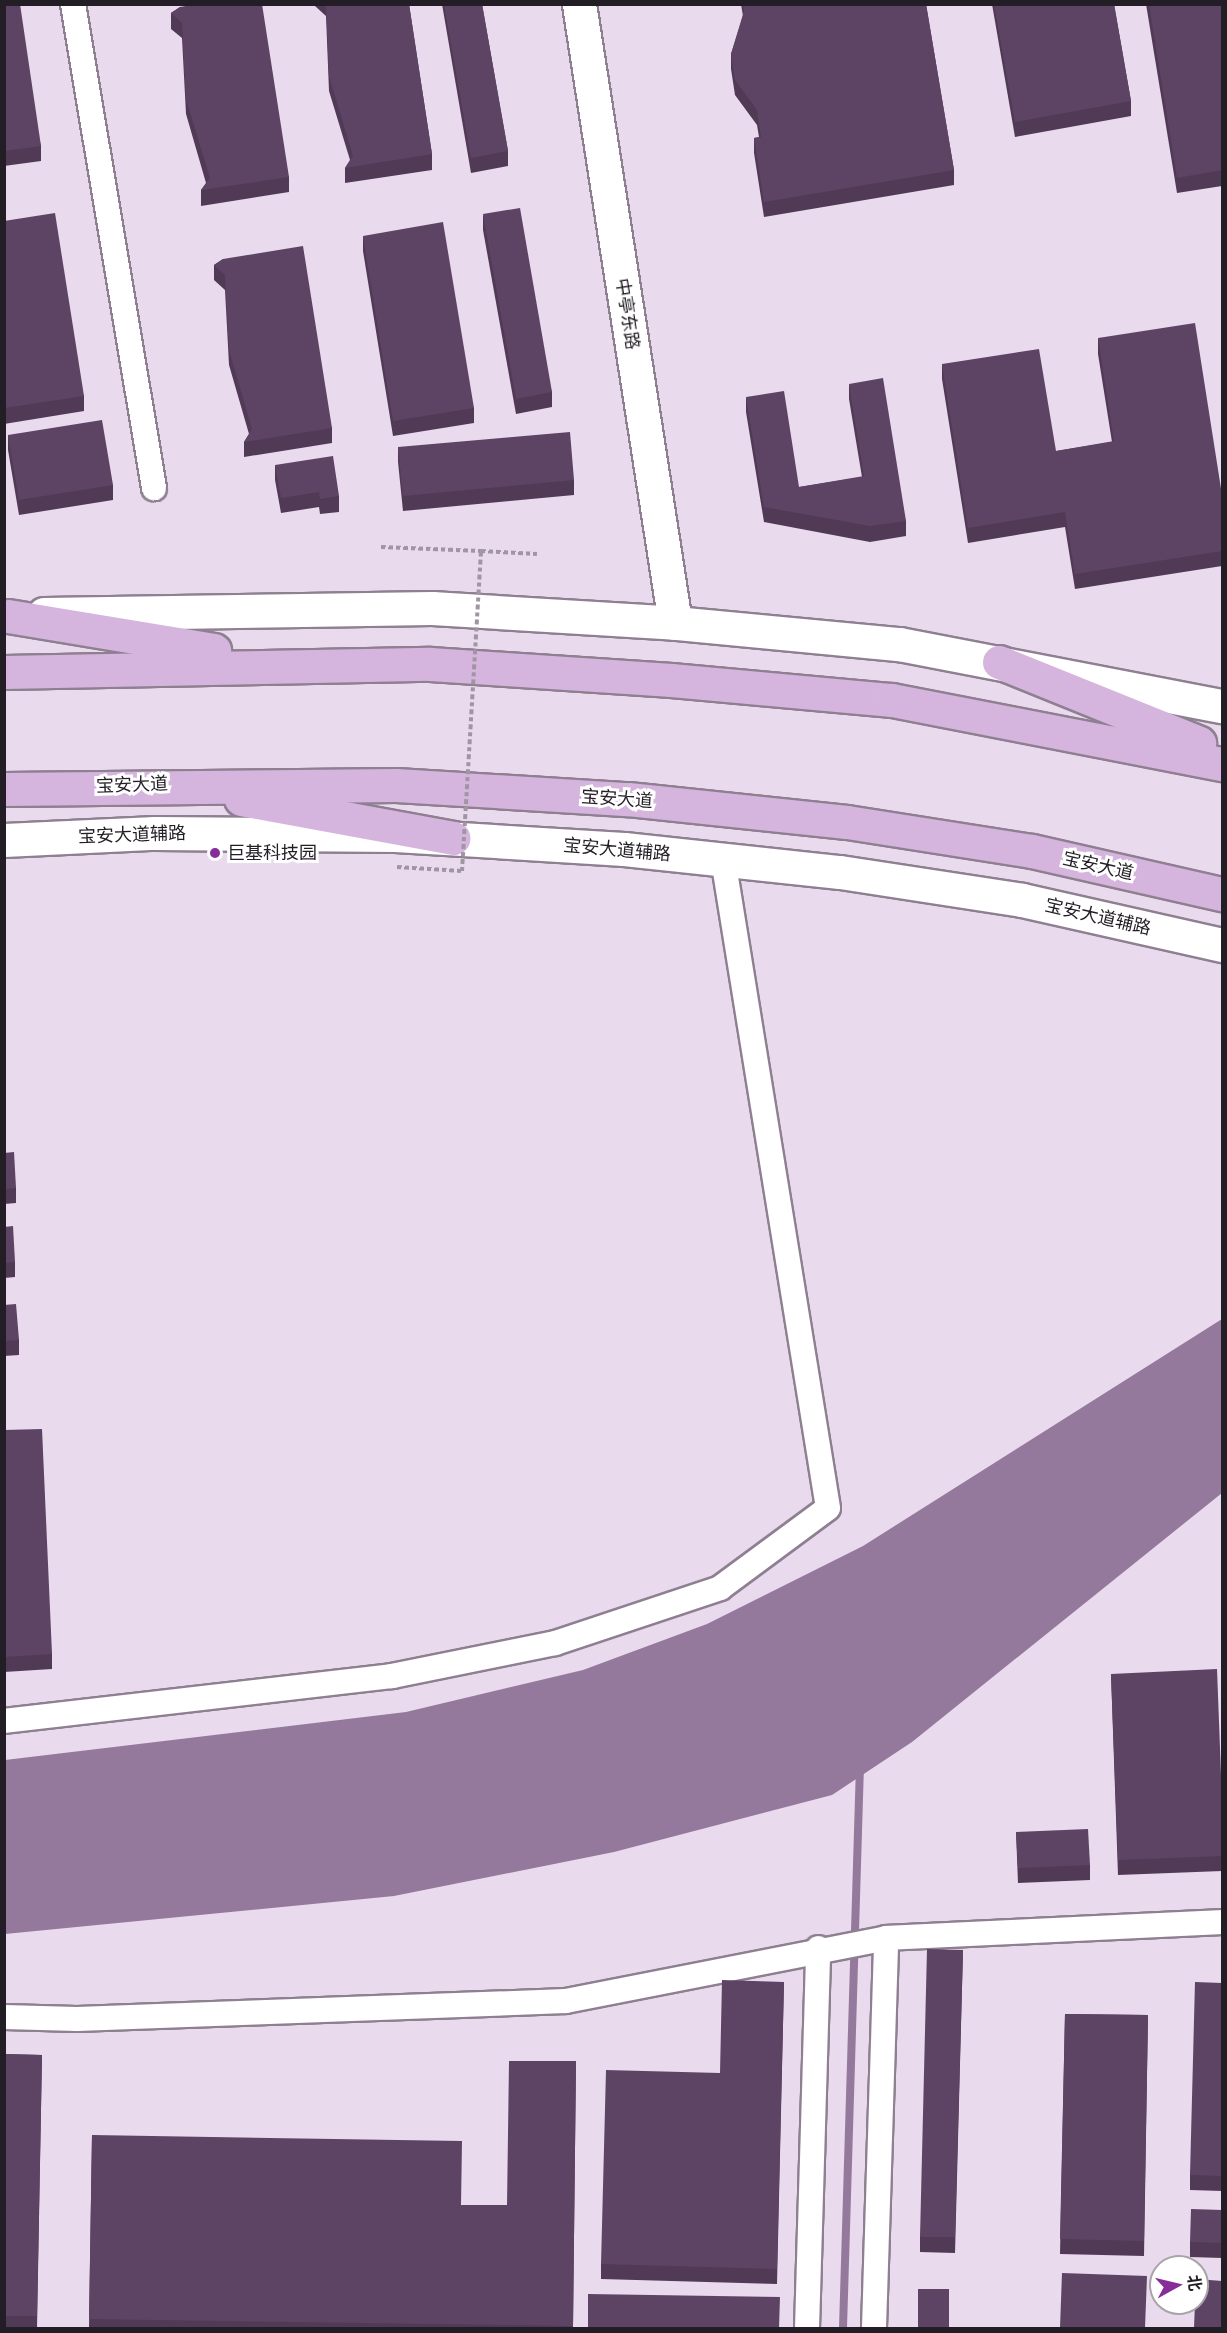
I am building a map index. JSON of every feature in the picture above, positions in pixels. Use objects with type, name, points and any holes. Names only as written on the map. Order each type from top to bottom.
[{"type":"main road","name":"中亭东路","points":[[579,4],[675,623]]},
{"type":"main road","points":[[6,616],[432,608],[675,623],[899,644],[1222,706]]},
{"type":"main road","points":[[6,616],[302,665]]},
{"type":"main road","points":[[999,662],[1222,752]]},
{"type":"main road","points":[[4,672],[302,665],[442,665],[892,700],[1222,764]]},
{"type":"main road","points":[[154,783],[453,838]]},
{"type":"main road","name":"宝安大道","points":[[4,789],[154,783],[396,785],[628,799],[847,822],[1032,851],[1222,894]]},
{"type":"main road","name":"宝安大道辅路","points":[[4,840],[155,833],[453,838],[723,859],[1022,900],[1222,945]]},
{"type":"street","points":[[73,4],[154,488]]},
{"type":"street","points":[[4,1721],[392,1676],[555,1643],[720,1588],[828,1508],[723,859]]},
{"type":"street","points":[[4,2017],[77,2019],[566,2001],[826,1947],[878,1939],[1222,1922]]},
{"type":"street","points":[[874,2328],[878,1939]]},
{"type":"street","points":[[807,2328],[826,1947]]},
{"type":"path","points":[[381,547],[537,554]]},
{"type":"path","points":[[397,867],[462,871],[481,551]]},
{"type":"shaded area","points":[[1222,1319],[1222,1493],[912,1742],[832,1795],[614,1852],[394,1896],[5,1934],[5,1760],[406,1712],[583,1670],[707,1624],[863,1546]]},
{"type":"building","points":[[4,4],[20,4],[41,146],[4,151]]},
{"type":"building","points":[[197,4],[262,4],[289,177],[201,190],[210,178],[186,99],[182,23],[171,13],[180,7]]},
{"type":"building","points":[[326,4],[409,4],[432,154],[345,168],[353,156],[329,76]]},
{"type":"building","points":[[444,4],[482,4],[508,151],[471,158]]},
{"type":"building","points":[[743,4],[926,4],[954,170],[764,202],[754,138],[761,137],[757,110],[735,80],[731,54],[744,11]]},
{"type":"building","points":[[994,4],[1114,4],[1131,101],[1015,122]]},
{"type":"building","points":[[1149,4],[1222,4],[1222,170],[1177,178]]},
{"type":"building","points":[[520,208],[552,392],[516,399],[483,214]]},
{"type":"building","points":[[55,213],[84,396],[4,408],[4,221]]},
{"type":"building","points":[[443,222],[474,408],[393,421],[363,236]]},
{"type":"building","points":[[303,246],[332,428],[244,442],[252,429],[229,350],[225,275],[214,265],[223,259]]},
{"type":"building","points":[[1195,323],[1222,495],[1222,551],[1075,574],[1065,512],[968,528],[942,364],[1039,349],[1056,451],[1114,441],[1098,338]]},
{"type":"building","points":[[883,378],[906,521],[870,526],[764,507],[746,397],[784,391],[799,487],[864,476],[849,384]]},
{"type":"building","points":[[102,420],[113,485],[19,500],[8,435]]},
{"type":"building","points":[[570,432],[574,480],[403,496],[398,447]]},
{"type":"building","points":[[333,456],[339,496],[320,499],[319,492],[281,498],[275,465]]},
{"type":"building","points":[[14,1152],[16,1188],[4,1189],[4,1153]]},
{"type":"building","points":[[13,1226],[15,1262],[4,1263],[4,1227]]},
{"type":"building","points":[[16,1304],[19,1340],[4,1341],[4,1305]]},
{"type":"building","points":[[42,1429],[52,1654],[4,1657],[4,1430]]},
{"type":"building","points":[[1217,1669],[1222,1856],[1118,1860],[1111,1674]]},
{"type":"building","points":[[1088,1829],[1090,1865],[1018,1868],[1016,1832]]},
{"type":"building","points":[[927,1949],[963,1950],[955,2237],[920,2237]]},
{"type":"building","points":[[722,1980],[784,1982],[777,2269],[601,2264],[606,2070],[720,2073]]},
{"type":"building","points":[[1195,1982],[1222,1983],[1222,2176],[1190,2175]]},
{"type":"building","points":[[1065,2014],[1148,2015],[1144,2241],[1060,2239]]},
{"type":"building","points":[[4,2054],[42,2055],[37,2316],[4,2316]]},
{"type":"building","points":[[509,2061],[576,2061],[573,2326],[89,2319],[92,2135],[462,2141],[461,2205],[507,2205]]},
{"type":"building","points":[[1191,2209],[1222,2210],[1222,2243],[1190,2242]]},
{"type":"building","points":[[1062,2273],[1147,2276],[1145,2328],[1060,2328]]},
{"type":"building","points":[[1209,2280],[1222,2281],[1222,2328],[1194,2328],[1195,2315],[1209,2315]]},
{"type":"building","points":[[918,2289],[949,2289],[949,2328],[918,2328]]},
{"type":"building","points":[[588,2294],[780,2297],[779,2328],[588,2328]]},
{"type":"waterway","points":[[843,2328],[860,1766]]},
{"type":"place","name":"巨基科技园","points":[[215,853]]}]
